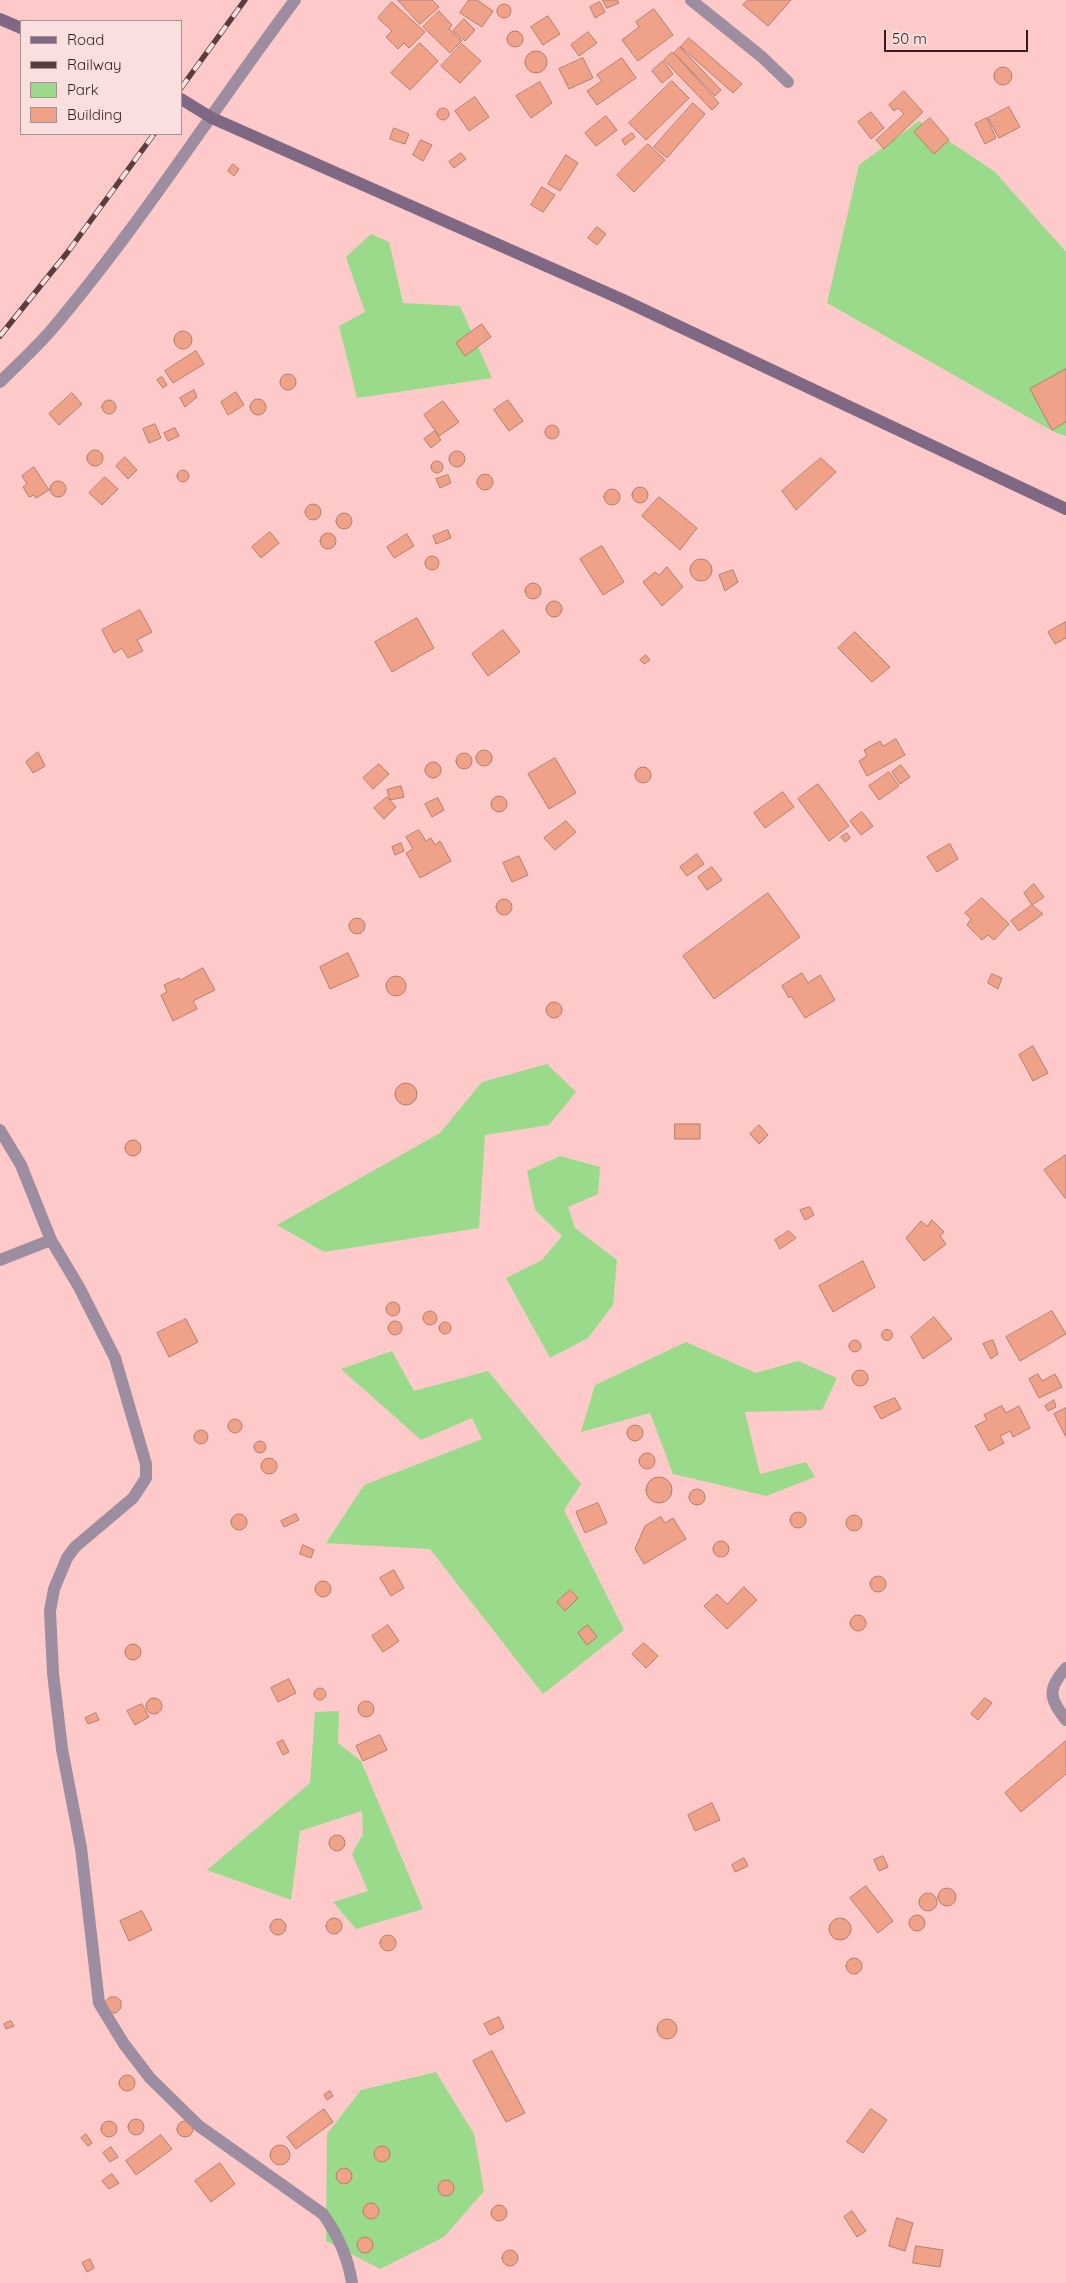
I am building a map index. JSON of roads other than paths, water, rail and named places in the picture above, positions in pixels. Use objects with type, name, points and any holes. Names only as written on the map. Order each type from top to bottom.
[{"type":"street","points":[[0,382],[52,329],[102,268],[212,118],[243,70],[295,0]]},
{"type":"street","points":[[691,0],[762,57],[788,82]]},
{"type":"street","points":[[0,19],[20,28]]},
{"type":"street","points":[[182,99],[212,118],[621,299],[1066,509]]},
{"type":"street","points":[[0,1130],[21,1165],[51,1240],[79,1287],[115,1358],[146,1464],[146,1478],[133,1498],[75,1547],[66,1558],[54,1589],[50,1611],[53,1673],[62,1749],[82,1857],[98,2003],[124,2044],[150,2078],[199,2126],[323,2214],[335,2230],[348,2261],[352,2283]]},
{"type":"street","points":[[0,1260],[51,1240]]},
{"type":"street","points":[[1066,1668],[1055,1680],[1052,1690],[1053,1701],[1066,1720]]},
{"type":"railway","points":[[182,87],[245,0]]},
{"type":"railway","points":[[0,336],[67,253],[153,135]]}]
